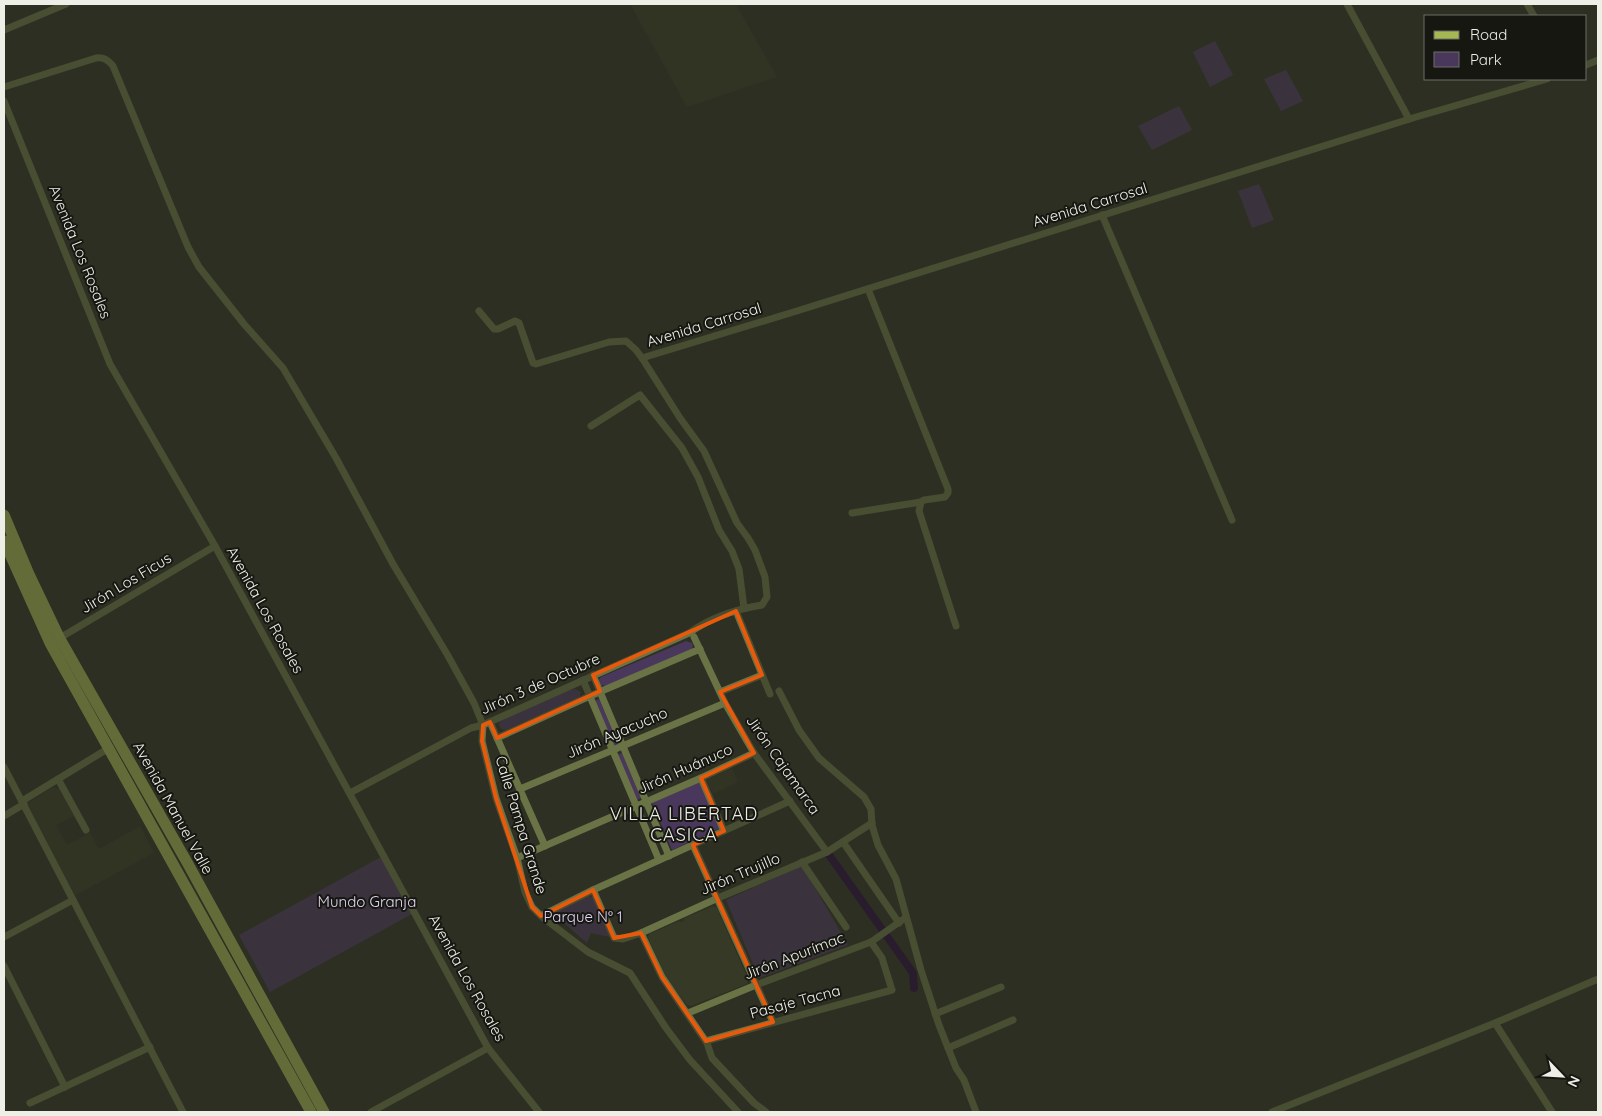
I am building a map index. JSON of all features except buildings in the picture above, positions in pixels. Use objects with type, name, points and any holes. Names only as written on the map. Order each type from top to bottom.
[{"type":"main road","name":"Avenida Manuel Valle","points":[[4,515],[55,641],[188,864],[324,1112]]},
{"type":"main road","name":"Avenida Manuel Valle","points":[[4,541],[109,748],[311,1112]]},
{"type":"street","points":[[4,30],[66,4]]},
{"type":"street","points":[[1347,4],[1408,119]]},
{"type":"street","points":[[1527,4],[1533,15]]},
{"type":"street","points":[[4,87],[101,57],[113,66],[188,247],[199,266],[244,324],[283,368],[336,458],[393,564],[474,703],[497,738],[545,846]]},
{"type":"street","name":"Avenida Carrosal","points":[[642,358],[1408,119],[1544,80]]},
{"type":"street","name":"Avenida Los Rosales","points":[[4,102],[110,364],[215,546],[488,1048],[539,1112]]},
{"type":"street","points":[[1102,215],[1232,520]]},
{"type":"street","points":[[852,513],[945,497],[948,493],[868,289]]},
{"type":"street","name":"Jirón 3 de Octubre","points":[[350,793],[471,728],[487,724],[689,633],[701,625],[744,608],[762,605],[767,597],[765,577],[755,550],[737,523],[704,451],[680,418],[642,358],[631,345],[621,340],[609,342],[536,364],[533,363],[519,323],[515,321],[494,329],[479,310]]},
{"type":"street","points":[[591,426],[640,395],[682,448],[698,477],[719,530],[732,551],[739,569],[744,608]]},
{"type":"street","points":[[921,502],[919,511],[956,626]]},
{"type":"street","name":"Jirón Los Ficus","points":[[55,641],[215,546]]},
{"type":"street","points":[[736,611],[770,694]]},
{"type":"street","name":"Jirón Cajamarca","points":[[694,637],[725,703],[754,753],[827,852]]},
{"type":"street","name":"Jirón 3 de Octubre","points":[[497,738],[700,649]]},
{"type":"street","points":[[720,692],[762,675]]},
{"type":"street","points":[[593,676],[669,856]]},
{"type":"street","points":[[583,680],[659,860]]},
{"type":"street","points":[[779,691],[799,730],[819,758],[864,797],[871,809],[872,823],[878,845],[896,879],[902,921],[948,1048],[956,1068],[964,1080],[976,1112]]},
{"type":"street","name":"Jirón Ayacucho","points":[[520,789],[725,703]]},
{"type":"street","name":"Calle Pampa Grande","points":[[487,724],[482,740],[494,790],[517,858],[525,892],[532,907],[588,952],[630,974],[690,1060],[738,1112]]},
{"type":"street","points":[[4,816],[58,779],[109,748]]},
{"type":"street","name":"Jirón Huánuco","points":[[517,858],[754,753]]},
{"type":"street","points":[[4,767],[183,1112]]},
{"type":"street","points":[[701,778],[724,831]]},
{"type":"street","points":[[58,779],[86,830]]},
{"type":"street","points":[[541,916],[593,890],[790,801]]},
{"type":"street","name":"Jirón Trujillo","points":[[593,890],[614,938],[623,939],[641,933],[827,852],[872,823]]},
{"type":"street","points":[[843,842],[902,921]]},
{"type":"street","points":[[693,845],[773,1022]]},
{"type":"street","points":[[802,862],[846,927]]},
{"type":"street","points":[[4,937],[73,900]]},
{"type":"street","name":"Jirón Apurímac","points":[[688,1013],[756,985],[871,942],[902,921]]},
{"type":"street","points":[[641,933],[662,977],[706,1041],[712,1058],[754,1103],[766,1112]]},
{"type":"street","name":"Pasaje Tacna","points":[[706,1041],[892,990],[882,958],[871,942]]},
{"type":"street","points":[[4,966],[65,1087]]},
{"type":"street","points":[[1272,1112],[1495,1023],[1598,979]]},
{"type":"street","points":[[935,1014],[1001,987]]},
{"type":"street","points":[[948,1048],[1013,1020]]},
{"type":"street","points":[[1495,1023],[1552,1112]]},
{"type":"street","points":[[30,1103],[150,1047]]},
{"type":"street","points":[[371,1112],[488,1048]]},
{"type":"highlighted area","points":[[736,611],[762,675],[720,692],[754,753],[701,778],[724,831],[693,845],[773,1022],[706,1041],[662,977],[641,933],[614,938],[593,890],[541,916],[532,907],[496,798],[482,741],[483,725],[490,722],[497,738],[600,691],[593,675]]},
{"type":"shaded area","points":[[630,4],[736,4],[777,77],[687,107]]},
{"type":"shaded area","points":[[732,768],[738,782],[713,794],[707,780]]},
{"type":"shaded area","points":[[53,787],[60,789],[74,816],[56,825],[67,845],[90,833],[99,849],[140,826],[154,853],[74,896],[26,804]]},
{"type":"shaded area","points":[[713,906],[717,908],[748,979],[747,984],[691,1006],[687,1005],[668,981],[648,938],[649,934],[679,921],[684,921],[684,918]]},
{"type":"green space","points":[[1215,41],[1233,75],[1210,87],[1193,52]]},
{"type":"green space","points":[[1286,70],[1303,101],[1281,111],[1264,79]]},
{"type":"green space","points":[[1179,106],[1192,130],[1152,150],[1138,126]]},
{"type":"green space","points":[[1259,184],[1274,220],[1252,228],[1238,191]]},
{"type":"green space","points":[[686,641],[692,643],[691,650],[607,686],[601,685],[599,680],[601,677]]},
{"type":"green space","points":[[575,689],[581,692],[578,698],[505,730],[501,729],[500,721]]},
{"type":"green space","points":[[599,699],[619,744],[614,746],[595,701]]},
{"type":"green space","points":[[622,753],[641,798],[637,800],[617,755]]},
{"type":"green space","points":[[700,782],[720,828],[672,850],[652,803]]},
{"type":"green space","name":"Mundo Granja","points":[[381,857],[412,914],[270,992],[239,935]]},
{"type":"green space","points":[[799,867],[803,867],[848,945],[759,978],[726,900]]},
{"type":"green space","name":"Parque N° 1","points":[[589,896],[593,897],[610,937],[591,933],[587,943],[556,916],[555,912]]},
{"type":"waterway","points":[[827,852],[913,973],[914,988]]},
{"type":"district","name":"VILLA LIBERTAD CASICA","points":[[684,824]]}]
